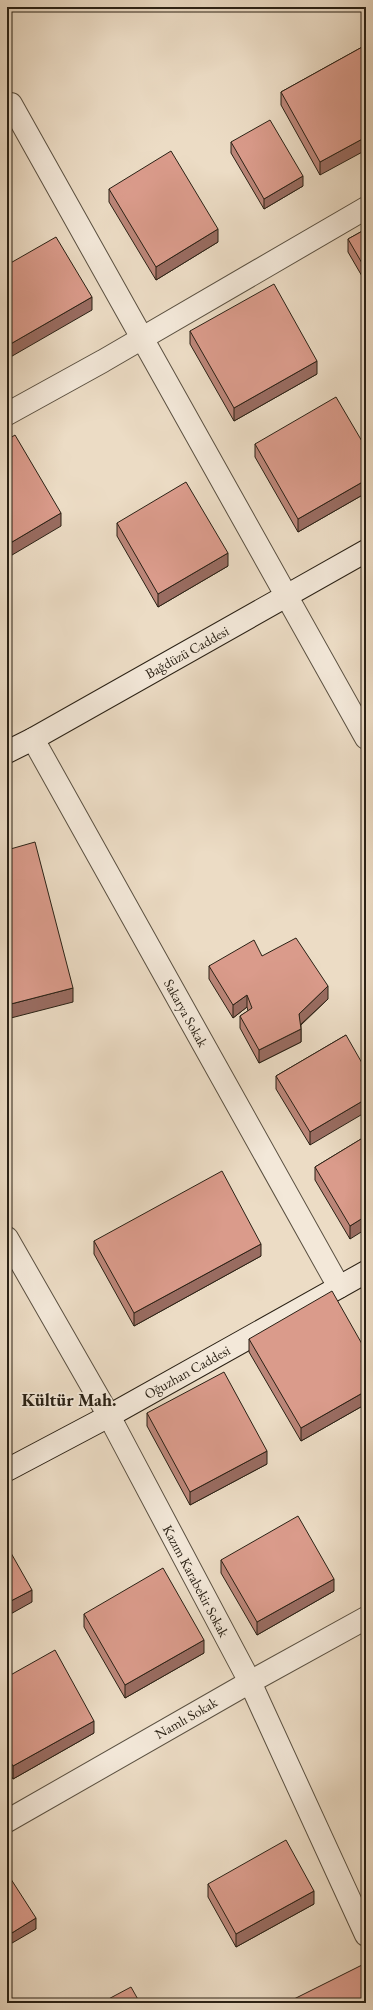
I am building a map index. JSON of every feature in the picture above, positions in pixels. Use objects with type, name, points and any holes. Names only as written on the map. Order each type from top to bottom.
[{"type":"street","points":[[12,104],[366,738]]},
{"type":"street","points":[[7,414],[142,338],[366,208]]},
{"type":"street","name":"Bağdüzü Caddesi","points":[[7,752],[33,739],[366,551]]},
{"type":"street","name":"Sakarya Sokak","points":[[33,739],[339,1287]]},
{"type":"street","name":"Kazım Karabekir Sokak","points":[[7,1238],[109,1416],[250,1682],[366,1935]]},
{"type":"street","name":"Oğuzhan Caddesi","points":[[7,1470],[109,1416],[366,1272]]},
{"type":"street","name":"Namlı Sokak","points":[[7,1821],[250,1682],[366,1618]]},
{"type":"building","points":[[364,46],[366,49],[366,137],[320,162],[281,92]]},
{"type":"building","points":[[270,120],[303,176],[264,199],[231,142]]},
{"type":"building","points":[[171,151],[218,229],[156,267],[109,189]]},
{"type":"building","points":[[366,229],[366,270],[348,239]]},
{"type":"building","points":[[56,237],[92,297],[7,346],[7,265]]},
{"type":"building","points":[[274,284],[317,361],[234,408],[190,331]]},
{"type":"building","points":[[336,397],[366,448],[366,480],[298,519],[255,444]]},
{"type":"building","points":[[15,435],[61,513],[7,545],[7,440]]},
{"type":"building","points":[[186,482],[228,553],[158,594],[117,523]]},
{"type":"building","points":[[35,842],[73,988],[7,1005],[7,850]]},
{"type":"building","points":[[296,938],[328,986],[299,1014],[301,1029],[259,1050],[240,1016],[252,1008],[247,995],[233,1005],[209,966],[254,940],[262,956]]},
{"type":"building","points":[[346,1035],[366,1070],[366,1099],[310,1132],[276,1076]]},
{"type":"building","points":[[366,1136],[366,1216],[350,1226],[315,1167]]},
{"type":"building","points":[[222,1171],[261,1244],[134,1313],[94,1241]]},
{"type":"building","points":[[332,1291],[366,1351],[366,1391],[301,1428],[249,1339]]},
{"type":"building","points":[[224,1372],[267,1451],[190,1492],[147,1413]]},
{"type":"building","points":[[298,1516],[334,1579],[257,1622],[221,1560]]},
{"type":"building","points":[[7,1546],[32,1590],[7,1603]]},
{"type":"building","points":[[163,1568],[204,1640],[125,1685],[84,1614]]},
{"type":"building","points":[[55,1650],[94,1721],[13,1766],[7,1756],[7,1677]]},
{"type":"building","points":[[286,1840],[314,1891],[236,1934],[208,1884]]},
{"type":"building","points":[[7,1873],[36,1918],[7,1936]]},
{"type":"building","points":[[366,1963],[366,2003],[286,2003]]},
{"type":"building","points":[[131,1987],[140,2003],[101,2003]]},
{"type":"district","name":"Kültür Mah.","points":[[69,1399]]}]
